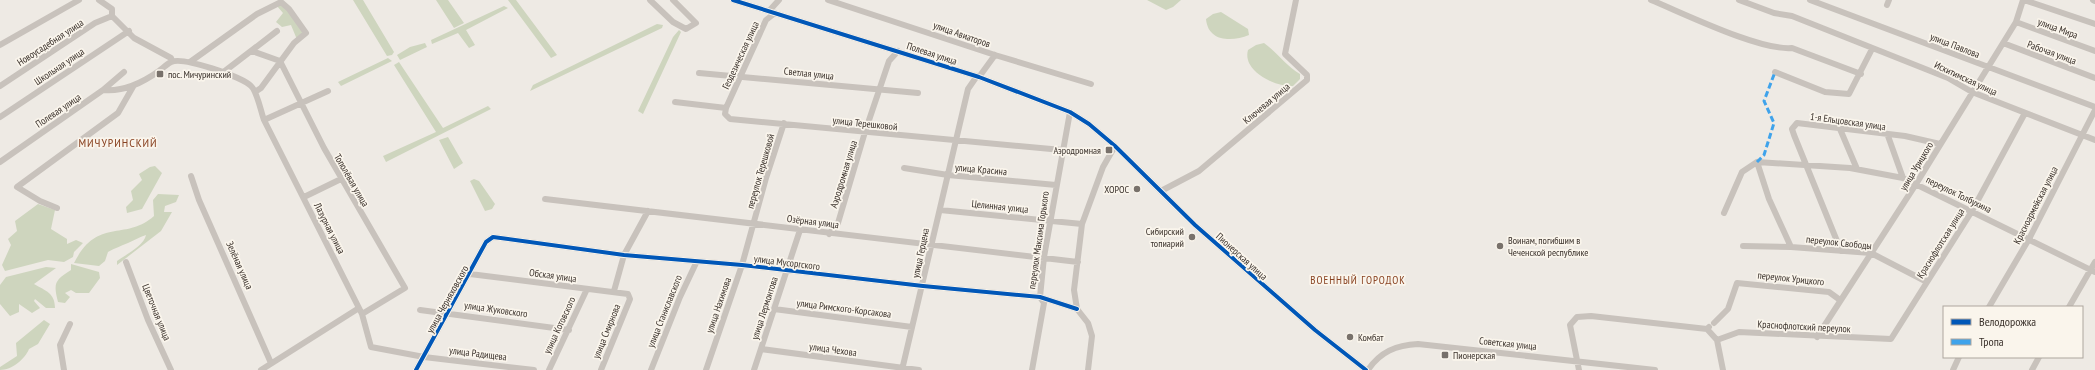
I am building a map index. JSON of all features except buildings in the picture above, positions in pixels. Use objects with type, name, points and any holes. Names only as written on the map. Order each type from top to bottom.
[{"type":"street","points":[[0,45],[78,0]]},
{"type":"street","points":[[99,0],[112,9],[112,16],[134,38],[171,58],[172,61]]},
{"type":"street","points":[[650,0],[673,22],[686,29],[696,22],[673,0]]},
{"type":"street","name":"Полевая улица","points":[[736,0],[978,77],[1070,112],[1089,124],[1115,146]]},
{"type":"street","points":[[769,11],[779,0]]},
{"type":"street","name":"улица Авиаторов","points":[[828,0],[995,55],[1091,84]]},
{"type":"street","name":"Ключевая улица","points":[[1161,192],[1199,171],[1307,80],[1307,75],[1284,54],[1296,0]]},
{"type":"street","points":[[1651,0],[1737,35],[1781,49],[1792,48],[1861,74]]},
{"type":"street","name":"Искитимская улица","points":[[1739,0],[1774,13],[1792,16],[1948,78],[1972,92],[2095,140]]},
{"type":"street","name":"улица Павлова","points":[[1810,0],[2095,109]]},
{"type":"street","points":[[2024,0],[2095,24]]},
{"type":"street","name":"улица Урицкого","points":[[1817,337],[1916,184],[2016,22],[2024,0]]},
{"type":"street","points":[[103,90],[116,91],[134,85],[163,69],[172,61],[190,62],[221,74],[243,80],[253,88],[255,92],[261,88],[294,43],[306,33],[289,9],[281,2],[245,20],[209,50],[190,62]]},
{"type":"street","name":"Геодезическая улица","points":[[726,108],[766,20],[775,13]]},
{"type":"street","name":"Новоусадебная улица","points":[[0,86],[95,23],[112,16]]},
{"type":"street","name":"улица Мира","points":[[2016,22],[2095,51]]},
{"type":"street","points":[[221,74],[277,31]]},
{"type":"street","name":"Школьная улица","points":[[0,117],[129,32]]},
{"type":"street","name":"Рабочая улица","points":[[2003,43],[2095,78]]},
{"type":"street","points":[[1775,72],[1825,92],[1849,94],[1861,74],[1872,49]]},
{"type":"street","points":[[252,51],[280,61]]},
{"type":"street","name":"Аэродромная улица","points":[[829,234],[838,223],[865,132],[889,61],[898,51]]},
{"type":"street","name":"улица Герцена","points":[[902,369],[923,286],[968,89],[995,55]]},
{"type":"street","name":"Тополёвая улица","points":[[280,61],[300,104],[341,179],[405,288],[360,311]]},
{"type":"street","name":"Полевая улица","points":[[0,162],[103,90],[124,72]]},
{"type":"street","name":"Светлая улица","points":[[699,73],[918,93]]},
{"type":"street","points":[[58,208],[17,187],[118,113],[134,85]]},
{"type":"street","points":[[264,120],[328,91]]},
{"type":"street","name":"Лазурная улица","points":[[255,92],[264,120],[360,311],[371,347]]},
{"type":"street","points":[[675,102],[726,108]]},
{"type":"street","name":"улица Терешковой","points":[[726,108],[725,114],[730,119],[1062,150]]},
{"type":"street","name":"Красноармейская улица","points":[[1990,306],[2029,239],[2095,109]]},
{"type":"street","name":"переулок Максима Горького","points":[[1032,370],[1044,302],[1040,297],[1044,257],[1070,112]]},
{"type":"street","name":"Краснофлотская улица","points":[[1891,339],[1972,211],[2025,113]]},
{"type":"street","name":"переулок Терешковой","points":[[754,223],[766,178],[784,123]]},
{"type":"street","name":"1-я Ельцовская улица","points":[[1841,251],[1792,129],[1797,123],[1888,136],[1921,139],[1940,144]]},
{"type":"street","points":[[1840,129],[1857,169]]},
{"type":"street","points":[[1888,136],[1903,178]]},
{"type":"street","points":[[1088,370],[1092,336],[1088,323],[1077,309],[1074,290],[1082,224],[1103,167],[1115,146]]},
{"type":"street","name":"Пионерская улица","points":[[1115,146],[1195,225],[1264,287],[1367,370]]},
{"type":"street","points":[[1724,213],[1742,172],[1757,162],[1769,199],[1791,247]]},
{"type":"street","name":"переулок Толбухина","points":[[1757,162],[1880,171],[1903,178],[2093,271]]},
{"type":"street","name":"улица Красина","points":[[904,168],[948,175],[1056,185]]},
{"type":"street","name":"Зелёная улица","points":[[192,176],[199,200],[271,363]]},
{"type":"street","points":[[304,197],[341,179]]},
{"type":"street","name":"Озёрная улица","points":[[545,199],[754,223],[829,234],[1078,262]]},
{"type":"street","name":"Целинная улица","points":[[940,210],[1082,224]]},
{"type":"street","points":[[614,291],[624,255],[648,211]]},
{"type":"street","name":"улица Нахимова","points":[[706,370],[742,265],[754,223]]},
{"type":"street","name":"улица Лермонтова","points":[[754,370],[800,230]]},
{"type":"street","name":"улица Мусоргского","points":[[493,237],[624,255],[742,265],[923,286],[1040,297],[1077,309]]},
{"type":"street","name":"улица Черняховского","points":[[416,370],[449,313],[486,242],[493,237]]},
{"type":"street","name":"переулок Свободы","points":[[1743,246],[1791,247],[1870,254],[1927,282]]},
{"type":"street","name":"улица Станиславского","points":[[651,370],[680,297],[697,261]]},
{"type":"street","name":"Цветочная улица","points":[[126,262],[148,320],[170,370]]},
{"type":"street","points":[[2070,306],[2093,271],[2095,262]]},
{"type":"street","name":"Обская улица","points":[[470,274],[614,291],[628,294],[630,299]]},
{"type":"street","name":"переулок Урицкого","points":[[1710,326],[1728,309],[1737,283],[1829,292],[1840,300]]},
{"type":"street","name":"улица Котовского","points":[[549,370],[587,289]]},
{"type":"street","name":"улица Смирнова","points":[[601,370],[630,299]]},
{"type":"street","name":"улица Римского-Корсакова","points":[[774,309],[912,327]]},
{"type":"street","name":"улица Жуковского","points":[[420,310],[569,330]]},
{"type":"street","points":[[261,370],[360,311]]},
{"type":"street","points":[[1579,370],[1570,324],[1577,317],[1591,316],[1710,326],[1717,340],[1723,370]]},
{"type":"street","points":[[64,370],[60,346],[70,324]]},
{"type":"street","name":"Краснофлотский переулок","points":[[1717,340],[1739,332],[1817,337],[1891,339]]},
{"type":"street","name":"Советская улица","points":[[1367,370],[1374,360],[1382,353],[1392,348],[1409,344],[1576,360],[1656,370]]},
{"type":"street","name":"улица Радищева","points":[[371,347],[424,357],[534,370]]},
{"type":"street","name":"улица Чехова","points":[[761,349],[902,369],[919,370]]},
{"type":"street","points":[[1953,370],[1959,358]]},
{"type":"street","points":[[2032,370],[2038,358]]},
{"type":"green space","points":[[353,0],[363,0],[394,52],[392,55],[387,56]]},
{"type":"green space","points":[[436,0],[448,0],[464,23],[454,28]]},
{"type":"green space","points":[[508,0],[516,0],[557,55],[551,58]]},
{"type":"green space","points":[[1147,0],[1181,0],[1173,7],[1166,10]]},
{"type":"green space","points":[[288,5],[304,35],[298,42],[291,25],[282,27],[276,22],[283,13],[277,6]]},
{"type":"green space","points":[[504,6],[508,8],[466,30],[475,45],[469,48],[458,33],[432,44],[431,40]]},
{"type":"green space","points":[[1221,12],[1248,29],[1249,35],[1235,39],[1228,39],[1216,36],[1211,32],[1206,19],[1213,14]]},
{"type":"green space","points":[[657,24],[663,25],[662,28],[530,91],[533,85]]},
{"type":"green space","points":[[679,30],[681,32],[643,114],[638,111],[673,37]]},
{"type":"green space","points":[[425,43],[427,47],[400,60],[397,55],[410,47]]},
{"type":"green space","points":[[1264,43],[1290,67],[1300,74],[1300,79],[1293,86],[1286,86],[1269,81],[1255,71],[1250,65],[1247,58],[1248,50],[1256,45]]},
{"type":"green space","points":[[388,58],[392,61],[341,86],[338,82]]},
{"type":"green space","points":[[399,62],[443,128],[488,106],[491,109],[386,162],[383,156],[436,132],[394,65]]},
{"type":"green space","points":[[448,137],[463,163],[454,169],[439,140]]},
{"type":"green space","points":[[155,166],[162,173],[142,209],[127,213],[126,207],[133,200],[131,191],[142,180],[139,174],[150,167]]},
{"type":"green space","points":[[474,179],[479,181],[495,204],[492,209],[485,211],[470,181]]},
{"type":"green space","points":[[158,194],[179,195],[176,202],[165,206],[164,212],[172,212],[161,231],[117,265],[117,261],[142,243],[146,235],[108,252],[105,261],[99,266],[74,263],[83,249],[93,239],[102,234],[133,228],[143,224],[154,216],[153,200]]},
{"type":"green space","points":[[38,204],[55,210],[51,229],[67,239],[67,244],[76,240],[83,243],[74,252],[73,257],[64,262],[48,260],[5,271],[2,265],[11,245],[8,239],[17,231],[15,221]]},
{"type":"green space","points":[[71,264],[99,272],[100,278],[89,293],[76,293],[71,290],[65,293],[70,297],[65,303],[58,302],[56,290],[57,283],[71,270]]},
{"type":"green space","points":[[46,267],[56,268],[34,284],[52,296],[55,303],[55,308],[46,308],[35,299],[34,301],[40,308],[32,313],[19,304],[19,312],[10,316],[0,304],[0,285],[6,277]]},
{"type":"green space","points":[[44,320],[50,324],[38,344],[29,349],[18,363],[5,370],[0,370],[0,367],[17,356],[16,343]]},
{"type":"marked path","points":[[1757,162],[1764,155],[1774,123],[1764,101],[1775,72]]},
{"type":"cycle path","points":[[733,0],[979,77],[1070,112],[1089,124],[1115,146],[1195,225],[1315,330],[1366,370]]},
{"type":"cycle path","points":[[416,370],[486,242],[493,237],[624,255],[742,265],[923,286],[1040,297],[1077,309]]},
{"type":"place","name":"пос. Мичуринский","points":[[160,74]]},
{"type":"place","name":"Аэродромная","points":[[1109,150]]},
{"type":"place","name":"ХОРОС","points":[[1137,189]]},
{"type":"place","name":"Сибирский топиарий","points":[[1192,237]]},
{"type":"place","name":"Воинам, погибшим в Чеченской республике","points":[[1500,246]]},
{"type":"place","name":"Комбат","points":[[1350,337]]},
{"type":"place","name":"Пионерская","points":[[1445,355]]},
{"type":"district","name":"МИЧУРИНСКИЙ","points":[[118,143]]},
{"type":"district","name":"ВОЕННЫЙ ГОРОДОК","points":[[1358,280]]}]
